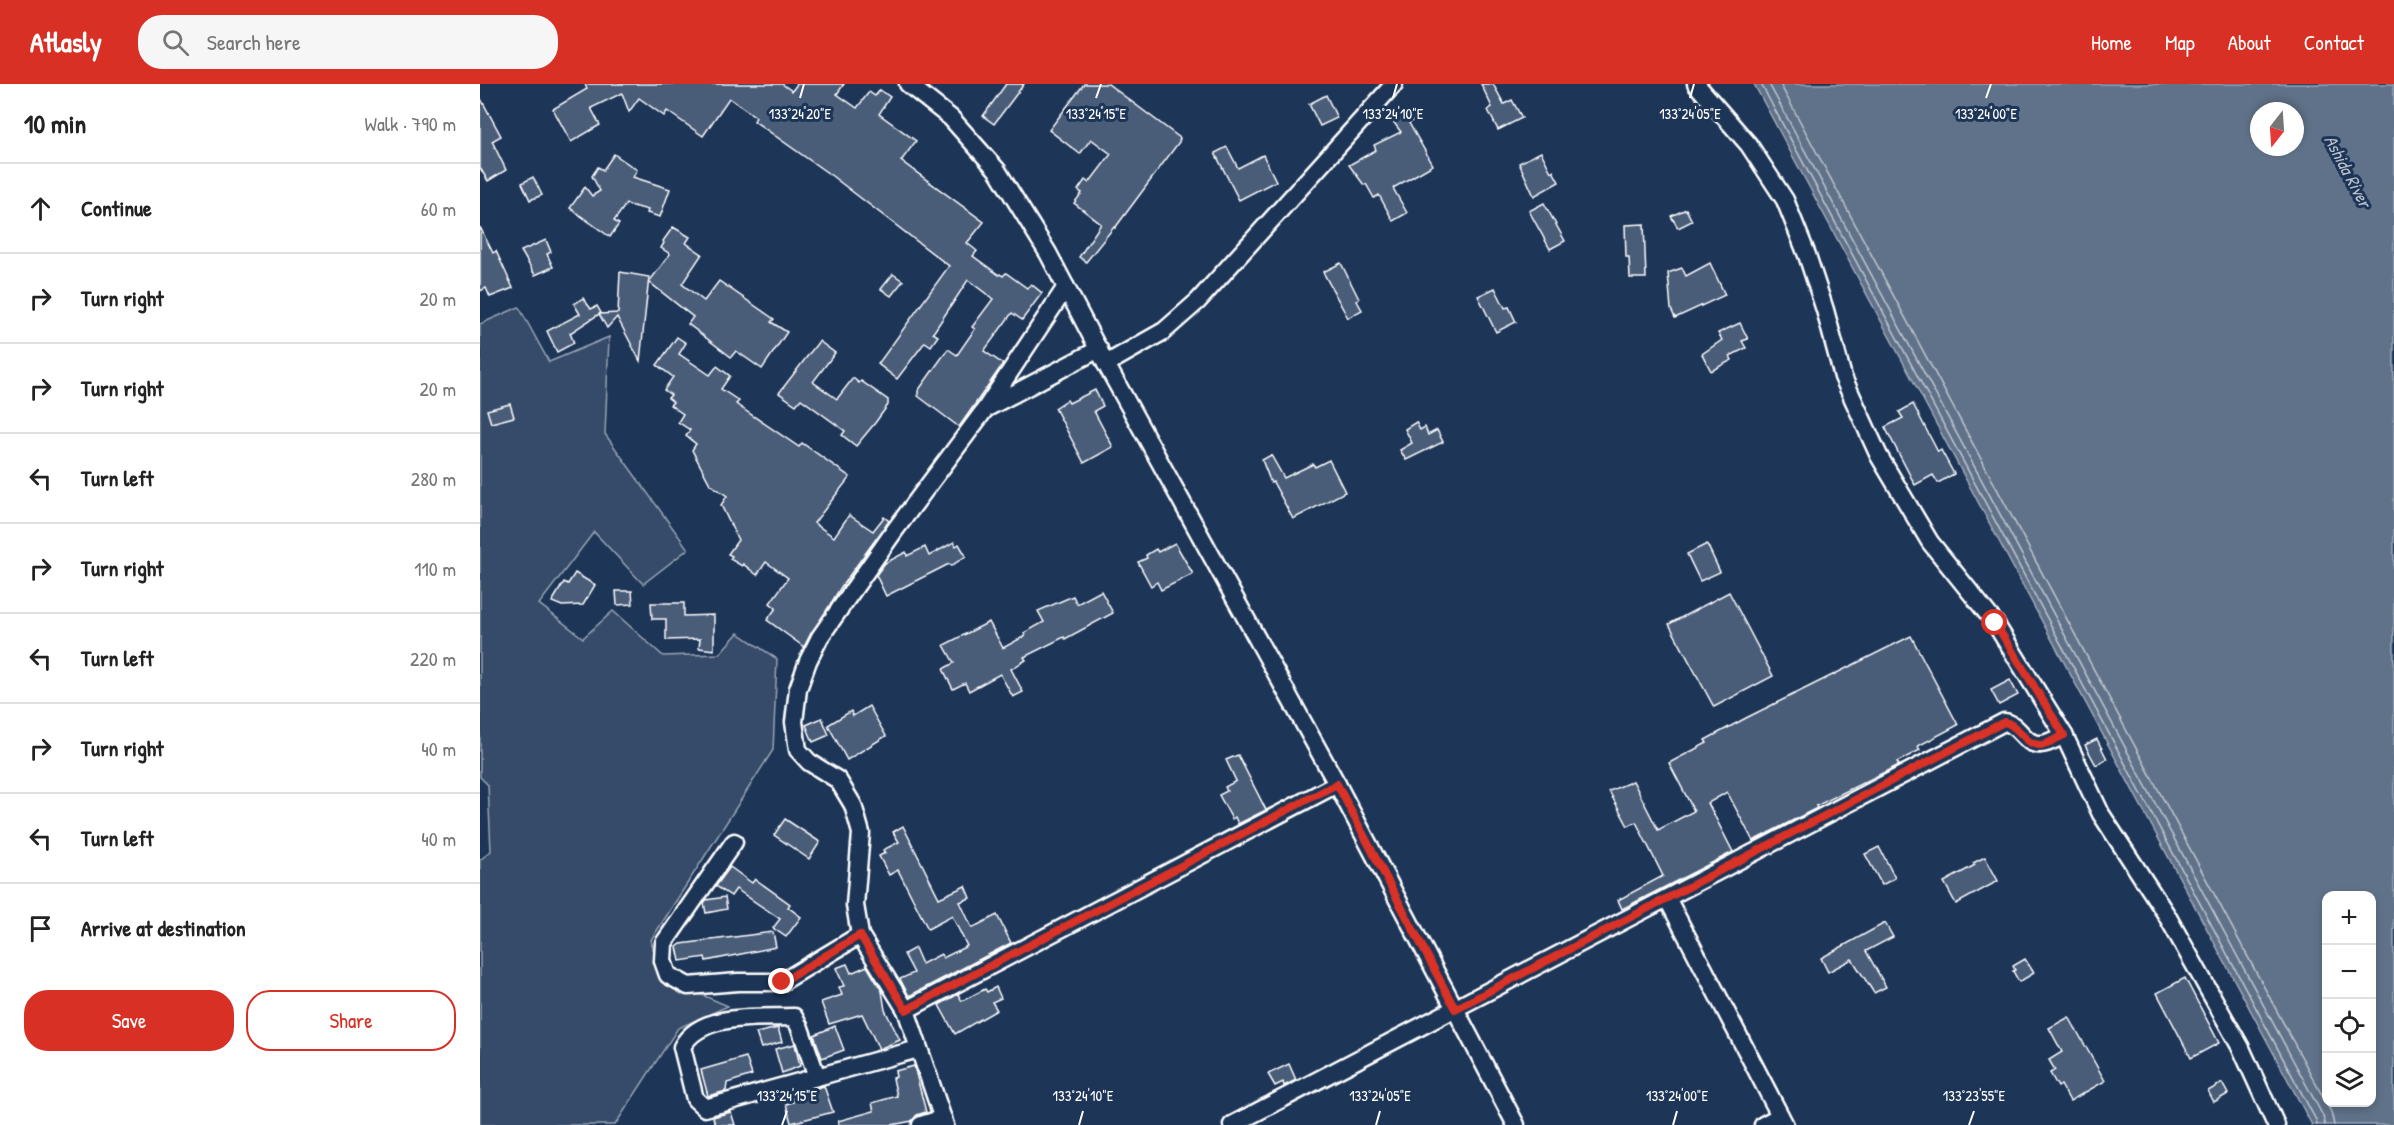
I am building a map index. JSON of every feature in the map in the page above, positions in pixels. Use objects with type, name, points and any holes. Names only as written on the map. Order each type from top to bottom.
[{"type":"street","points":[[908,84],[951,118],[997,170],[1048,253],[1102,356],[1337,784],[1516,1125]]},
{"type":"street","points":[[986,408],[1164,331],[1197,301],[1395,84]]},
{"type":"street","points":[[1696,84],[1749,145],[1785,200],[1807,255],[1843,377],[1879,456],[1930,542],[1995,623],[2064,735],[2101,814],[2166,914],[2241,1048],[2276,1125]]},
{"type":"street","points":[[921,1125],[944,1122],[906,1010],[860,935],[855,905],[861,833],[853,805],[838,780],[808,762],[798,750],[794,722],[798,689],[820,637],[895,530],[986,408],[1066,287]]},
{"type":"street","points":[[1232,1125],[2004,722],[2011,723],[2030,742],[2041,745],[2064,735]]},
{"type":"street","points":[[906,1010],[1337,784]]},
{"type":"street","points":[[734,842],[664,943],[663,961],[668,975],[688,986],[738,982],[782,982],[860,935]]},
{"type":"street","points":[[1667,898],[1782,1120],[1763,1125]]},
{"type":"street","points":[[817,1077],[794,1017],[726,1018],[688,1036],[682,1047],[695,1099],[705,1108],[817,1077],[918,1049]]},
{"type":"shaded area","points":[[519,307],[549,362],[609,337],[605,434],[688,549],[643,584],[594,532],[539,604],[583,638],[613,611],[663,656],[719,654],[738,633],[777,659],[773,750],[651,940],[660,977],[728,1006],[678,1028],[615,1125],[480,1125],[480,860],[491,851],[488,785],[480,777],[480,324]]},
{"type":"water","name":"Ashida River","points":[[1754,84],[2394,84],[2394,1125],[2312,1125]]},
{"type":"building","points":[[585,84],[782,84],[792,91],[797,84],[844,84],[837,94],[857,108],[869,92],[875,96],[880,90],[890,97],[879,114],[916,141],[901,161],[984,222],[967,243],[977,251],[973,256],[999,275],[1003,276],[1006,273],[1027,288],[1031,284],[1042,293],[1022,320],[1012,313],[984,351],[1003,364],[959,427],[918,396],[918,391],[948,349],[957,355],[975,329],[972,327],[993,299],[968,280],[933,333],[938,336],[931,346],[925,342],[897,379],[878,364],[949,266],[832,176],[754,121],[756,117],[729,98],[703,136],[667,111],[664,116],[639,98],[629,112],[622,93],[591,108],[600,125],[571,142],[553,109],[587,89]]},
{"type":"building","points":[[1006,84],[1024,84],[994,124],[983,116]]},
{"type":"building","points":[[1084,84],[1108,84],[1180,138],[1115,228],[1086,262],[1079,257],[1101,224],[1074,203],[1082,193],[1078,190],[1085,180],[1089,183],[1111,154],[1091,139],[1080,154],[1049,130]]},
{"type":"building","points":[[1481,84],[1493,84],[1504,104],[1512,100],[1522,118],[1498,130],[1488,110],[1492,107]]},
{"type":"building","points":[[1326,95],[1337,118],[1320,126],[1309,104]]},
{"type":"building","points":[[480,97],[501,136],[492,141],[506,170],[488,181],[480,168]]},
{"type":"building","points":[[1404,111],[1412,121],[1409,123],[1433,165],[1393,188],[1407,213],[1393,221],[1379,195],[1374,198],[1366,184],[1364,185],[1349,165],[1376,150],[1374,145],[1401,132],[1392,120]]},
{"type":"building","points":[[1227,147],[1238,168],[1263,155],[1276,181],[1239,200],[1215,153]]},
{"type":"building","points":[[1541,152],[1559,182],[1534,196],[1519,163]]},
{"type":"building","points":[[614,154],[637,170],[633,177],[670,189],[660,217],[647,213],[648,210],[626,204],[614,221],[619,224],[610,237],[570,208],[585,187],[592,196],[600,191],[592,176],[598,167],[603,170]]},
{"type":"building","points":[[533,177],[542,195],[530,200],[522,183]]},
{"type":"building","points":[[1544,203],[1565,241],[1550,249],[1529,211]]},
{"type":"building","points":[[1686,209],[1692,221],[1678,228],[1671,216]]},
{"type":"building","points":[[1644,224],[1646,278],[1630,278],[1629,257],[1626,257],[1625,225]]},
{"type":"building","points":[[480,227],[493,253],[496,251],[513,288],[490,297],[486,288],[480,291]]},
{"type":"building","points":[[673,227],[690,237],[686,243],[702,254],[682,284],[704,301],[719,281],[774,319],[771,322],[787,332],[762,369],[736,351],[731,357],[688,324],[693,317],[649,282],[670,254],[661,248]]},
{"type":"building","points":[[546,240],[551,252],[547,254],[553,267],[535,275],[521,251]]},
{"type":"building","points":[[1341,263],[1362,310],[1348,318],[1323,272]]},
{"type":"building","points":[[1710,263],[1725,295],[1675,318],[1671,309],[1668,273],[1682,268],[1686,276]]},
{"type":"building","points":[[620,272],[649,277],[640,361],[617,317],[607,328],[599,314],[618,313]]},
{"type":"building","points":[[893,274],[903,281],[891,296],[881,289]]},
{"type":"building","points":[[1495,288],[1505,308],[1509,307],[1516,322],[1496,332],[1478,296]]},
{"type":"building","points":[[583,298],[591,309],[597,306],[601,313],[570,333],[574,343],[557,352],[547,331],[580,314],[574,304]]},
{"type":"building","points":[[1740,323],[1748,339],[1742,341],[1746,348],[1730,356],[1732,360],[1711,371],[1702,354],[1722,340],[1718,333]]},
{"type":"building","points":[[677,337],[686,343],[679,354],[710,375],[717,366],[730,376],[721,389],[739,401],[736,404],[799,447],[802,443],[850,477],[814,523],[834,537],[849,515],[873,531],[884,517],[889,521],[841,587],[804,647],[767,620],[776,608],[770,603],[788,578],[766,562],[757,575],[743,564],[742,566],[730,559],[732,556],[728,554],[738,540],[721,505],[727,496],[710,484],[692,450],[696,444],[686,436],[690,430],[678,422],[683,414],[670,405],[673,402],[668,398],[671,395],[664,390],[673,377],[657,365]]},
{"type":"building","points":[[819,341],[835,353],[813,382],[837,399],[853,378],[888,400],[888,405],[856,446],[842,435],[845,431],[801,399],[796,405],[779,393]]},
{"type":"building","points":[[1095,390],[1103,406],[1094,411],[1113,447],[1084,463],[1055,408],[1067,400],[1069,403]]},
{"type":"building","points":[[510,404],[514,417],[491,423],[487,410]]},
{"type":"building","points":[[1913,404],[1938,452],[1941,450],[1954,474],[1938,483],[1933,475],[1915,485],[1885,427],[1903,418],[1899,412]]},
{"type":"building","points":[[1416,422],[1420,430],[1425,427],[1428,435],[1437,430],[1443,442],[1406,460],[1400,450],[1412,443],[1405,429]]},
{"type":"building","points":[[1271,455],[1284,478],[1313,464],[1315,467],[1329,460],[1345,492],[1293,519],[1273,482],[1271,483],[1262,460]]},
{"type":"building","points":[[954,542],[956,546],[959,544],[966,556],[951,566],[949,564],[886,596],[876,575],[885,563],[906,552],[907,556],[925,547],[929,556]]},
{"type":"building","points":[[1175,543],[1193,574],[1161,590],[1157,582],[1151,586],[1138,562],[1147,558],[1146,555],[1156,549],[1158,552]]},
{"type":"building","points":[[1707,544],[1720,572],[1700,581],[1687,554]]},
{"type":"building","points":[[575,573],[595,585],[583,605],[562,606],[552,602],[564,582],[568,584]]},
{"type":"building","points":[[616,591],[632,591],[633,604],[617,605]]},
{"type":"building","points":[[1101,591],[1113,613],[1065,639],[1064,637],[1024,657],[1026,660],[1011,669],[1023,692],[1013,697],[1000,674],[969,691],[965,683],[953,689],[943,669],[954,663],[944,645],[989,622],[1003,648],[1044,622],[1038,611],[1073,596],[1077,604]]},
{"type":"building","points":[[1729,592],[1773,676],[1714,707],[1669,624]]},
{"type":"building","points":[[651,603],[684,603],[684,616],[714,615],[714,650],[699,648],[700,639],[666,640],[666,619],[652,619]]},
{"type":"building","points":[[1911,636],[1958,725],[1918,746],[1920,750],[1897,762],[1899,765],[1816,806],[1817,808],[1753,841],[1727,792],[1708,803],[1733,852],[1622,909],[1618,900],[1663,876],[1636,822],[1628,826],[1609,791],[1633,781],[1658,830],[1694,811],[1669,763],[1707,743],[1705,740],[1746,718]]},
{"type":"building","points":[[2010,680],[2018,695],[1999,705],[1991,690]]},
{"type":"building","points":[[869,706],[886,736],[847,760],[828,725],[851,711],[853,716]]},
{"type":"building","points":[[822,718],[829,735],[813,742],[806,725]]},
{"type":"building","points":[[2097,739],[2107,759],[2096,765],[2085,745]]},
{"type":"building","points":[[1238,755],[1266,810],[1238,824],[1235,817],[1232,819],[1219,795],[1227,791],[1225,787],[1236,781],[1226,760]]},
{"type":"building","points":[[785,819],[820,842],[809,859],[774,835]]},
{"type":"building","points":[[903,826],[939,898],[965,886],[970,898],[960,902],[972,928],[997,915],[1011,943],[909,996],[900,979],[914,973],[904,954],[915,948],[922,964],[941,954],[943,958],[967,946],[952,916],[928,929],[898,870],[889,875],[879,856],[885,853],[883,850],[899,842],[893,832]]},
{"type":"building","points":[[1879,847],[1895,878],[1882,885],[1865,854]]},
{"type":"building","points":[[1985,857],[1998,881],[1956,904],[1944,882]]},
{"type":"building","points":[[730,867],[752,883],[755,879],[790,904],[788,907],[801,917],[786,937],[773,928],[780,919],[736,889],[731,896],[716,886]]},
{"type":"building","points":[[725,897],[727,909],[706,913],[704,903],[706,900]]},
{"type":"building","points":[[1885,923],[1893,937],[1866,951],[1886,987],[1874,993],[1852,959],[1828,972],[1821,958]]},
{"type":"building","points":[[773,932],[776,947],[706,961],[705,957],[680,961],[677,947],[681,944]]},
{"type":"building","points":[[2025,959],[2034,973],[2019,982],[2013,966]]},
{"type":"building","points":[[847,964],[851,973],[867,966],[882,991],[885,1010],[900,1040],[879,1049],[862,1014],[829,1024],[821,1002],[842,995],[839,987],[844,986],[836,968]]},
{"type":"building","points":[[2185,978],[2219,1043],[2191,1058],[2157,993]]},
{"type":"building","points":[[996,987],[1001,998],[992,1002],[997,1010],[955,1034],[939,1005],[958,994],[962,1001],[985,989],[987,992]]},
{"type":"building","points":[[2069,1017],[2105,1081],[2070,1101],[2061,1085],[2058,1087],[2050,1073],[2055,1070],[2049,1060],[2062,1052],[2049,1028]]},
{"type":"building","points":[[835,1026],[844,1050],[822,1058],[814,1035]]},
{"type":"building","points":[[778,1028],[782,1042],[761,1048],[756,1033]]},
{"type":"building","points":[[795,1044],[800,1066],[782,1073],[775,1049]]},
{"type":"building","points":[[746,1057],[752,1075],[727,1083],[726,1091],[708,1096],[701,1070]]},
{"type":"building","points":[[1289,1064],[1296,1080],[1284,1086],[1283,1082],[1275,1086],[1268,1074]]},
{"type":"building","points":[[914,1066],[926,1112],[917,1115],[912,1121],[892,1125],[839,1125],[838,1121],[874,1111],[872,1103],[897,1096],[893,1078],[896,1077],[895,1071]]},
{"type":"building","points":[[2222,1083],[2228,1094],[2214,1102],[2208,1091]]},
{"type":"building","points":[[824,1086],[833,1112],[791,1123],[786,1104],[793,1102],[791,1095]]},
{"type":"building","points":[[731,1112],[735,1125],[715,1125],[713,1117]]},
{"type":"route","points":[[782,982],[860,935],[906,1010],[1337,784],[1455,1009],[2004,722],[2011,723],[2030,742],[2041,745],[2064,735],[1995,623]]}]
